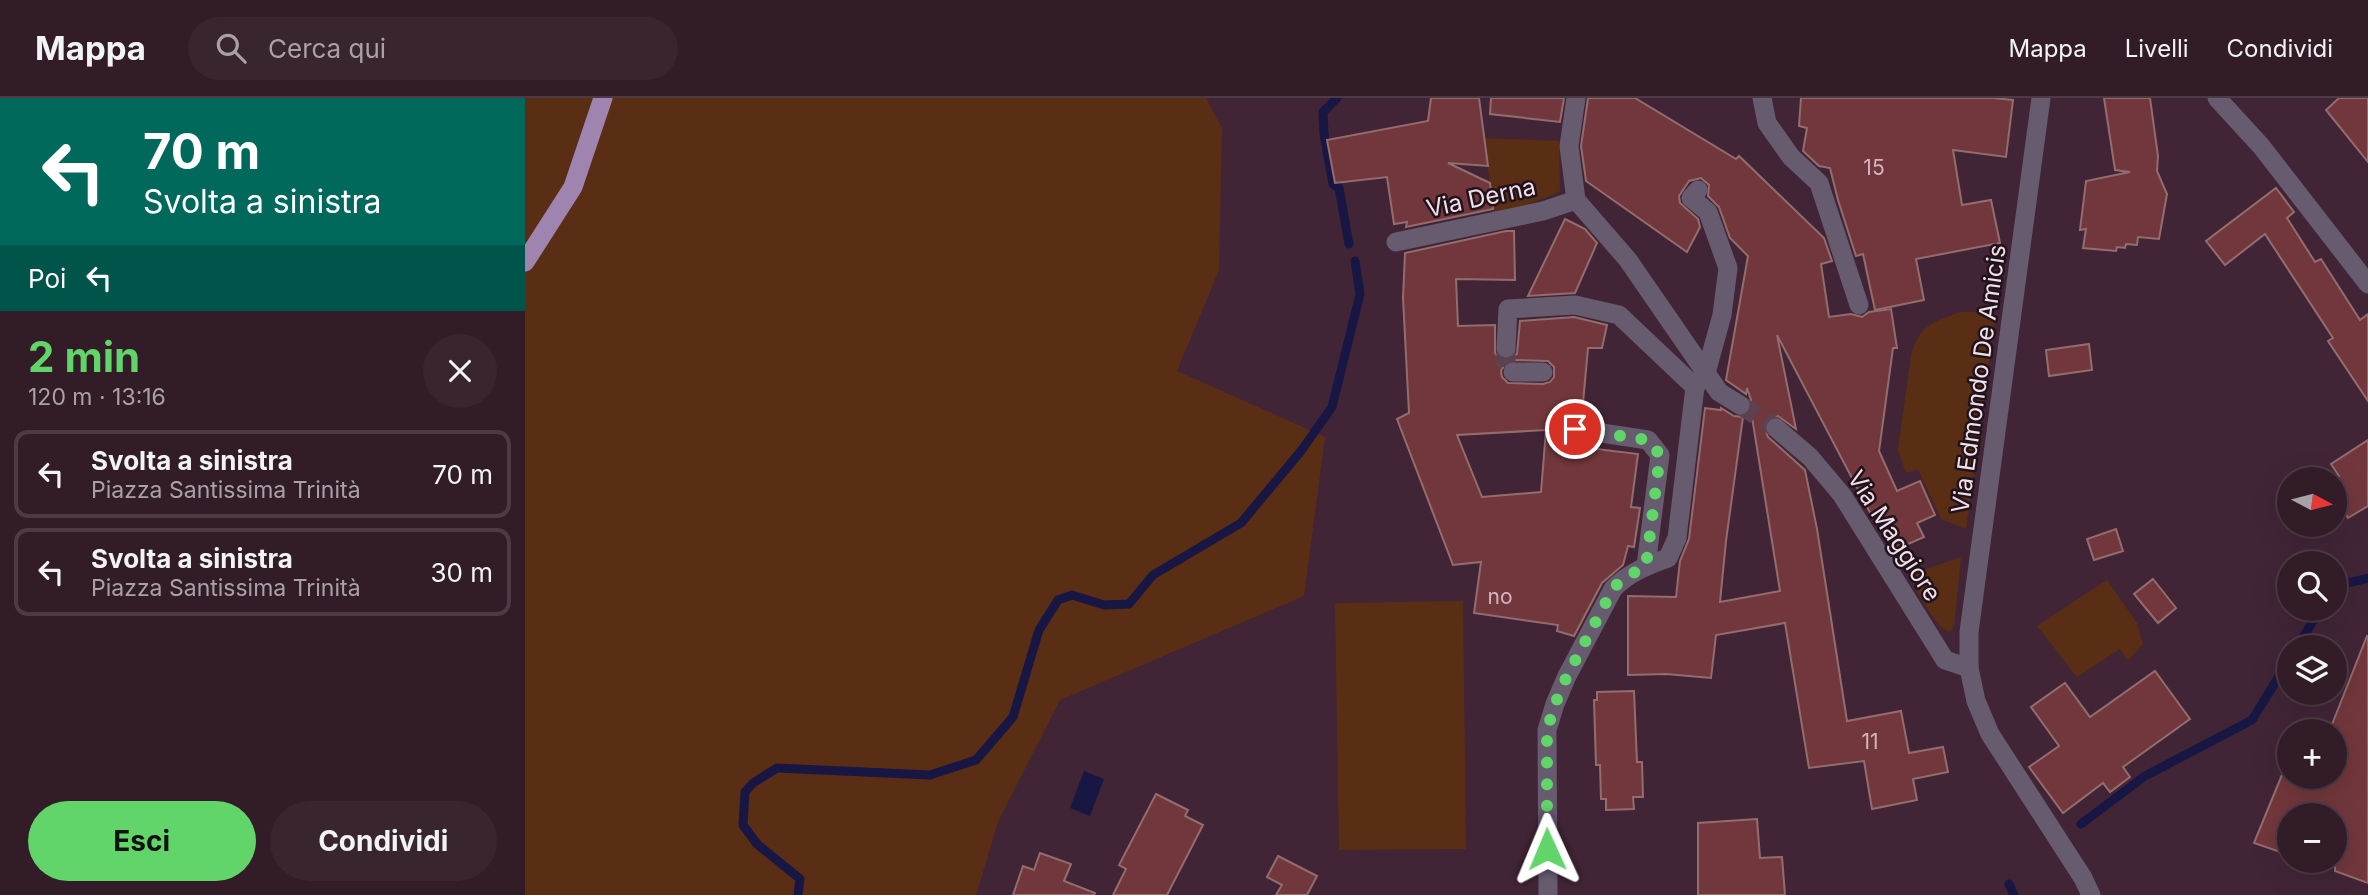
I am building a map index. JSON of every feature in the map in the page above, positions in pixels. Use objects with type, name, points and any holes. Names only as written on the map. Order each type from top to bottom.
[{"type":"main road","points":[[525,262],[573,187],[603,98]]},
{"type":"street","points":[[1576,98],[1569,146],[1576,200],[1628,260],[1700,380]]},
{"type":"street","points":[[1762,98],[1767,122],[1791,157],[1819,183],[1859,306]]},
{"type":"street","name":"Via Edmondo De Amicis","points":[[2041,98],[1969,632],[1969,668],[1976,701],[1990,734],[2083,878],[2091,895]]},
{"type":"street","points":[[2217,98],[2261,146],[2368,284]]},
{"type":"street","points":[[1548,895],[1547,730],[1555,704],[1613,589],[1621,580],[1668,558],[1677,538],[1700,380],[1722,315],[1728,268],[1708,212],[1691,198],[1698,190]]},
{"type":"street","name":"Via Derna","points":[[1396,242],[1543,211],[1576,200]]},
{"type":"street","points":[[1506,348],[1508,309],[1575,305],[1619,315],[1700,380],[1740,405]]},
{"type":"street","points":[[1513,372],[1543,372]]},
{"type":"street","name":"Via Maggiore","points":[[1776,428],[1810,457],[1842,495],[1945,660],[1969,668]]},
{"type":"street","points":[[1575,429],[1648,440],[1660,455],[1646,566]]},
{"type":"shaded area","points":[[525,98],[1206,98],[1222,128],[1219,270],[1177,371],[1325,437],[1304,596],[1060,700],[998,822],[976,895],[525,895]]},
{"type":"shaded area","points":[[1484,138],[1559,141],[1560,192],[1494,217]]},
{"type":"shaded area","points":[[1960,312],[1974,312],[1995,318],[1966,529],[1941,519],[1918,469],[1906,473],[1898,450],[1911,355],[1915,344],[1928,326]]},
{"type":"shaded area","points":[[1961,557],[1954,626],[1950,632],[1932,616],[1909,575]]},
{"type":"shaded area","points":[[2107,580],[2137,623],[2143,644],[2128,661],[2120,649],[2077,677],[2037,626]]},
{"type":"shaded area","points":[[1463,601],[1466,849],[1339,850],[1335,603]]},
{"type":"shaded area","points":[[1084,771],[1104,779],[1090,816],[1070,808]]},
{"type":"building","points":[[1431,98],[1479,98],[1488,166],[1448,163],[1490,183],[1493,209],[1406,227],[1407,222],[1394,224],[1387,177],[1335,183],[1327,140],[1428,121]]},
{"type":"building","points":[[1491,98],[1564,98],[1560,122],[1490,114]]},
{"type":"building","points":[[1588,98],[1635,98],[1736,159],[1739,156],[1824,238],[1832,261],[1821,264],[1829,317],[1851,314],[1862,317],[1869,312],[1891,309],[1897,348],[1893,348],[1879,451],[1897,491],[1920,481],[1935,515],[1917,523],[1924,537],[1895,550],[1881,521],[1875,522],[1777,335],[1796,429],[1778,416],[1767,420],[1764,426],[1768,437],[1805,470],[1847,721],[1901,711],[1909,753],[1943,747],[1948,772],[1913,779],[1917,800],[1872,809],[1864,761],[1809,768],[1785,623],[1716,635],[1711,678],[1666,674],[1628,675],[1628,596],[1676,597],[1680,561],[1689,539],[1705,408],[1721,408],[1734,416],[1743,417],[1720,602],[1780,591],[1751,400],[1747,388],[1746,394],[1726,380],[1748,256],[1730,238],[1719,207],[1708,196],[1709,185],[1701,178],[1689,181],[1679,196],[1680,203],[1698,219],[1700,227],[1687,252],[1586,181],[1581,146]]},
{"type":"building","points":[[1801,98],[2013,100],[2006,157],[1953,150],[1962,205],[1991,200],[2000,243],[1916,259],[1924,300],[1875,310],[1863,254],[1856,256],[1830,168],[1819,166],[1803,151],[1807,128],[1799,126]]},
{"type":"building","points":[[2104,98],[2150,98],[2158,156],[2157,171],[2167,194],[2159,239],[2138,237],[2137,245],[2126,244],[2125,248],[2117,247],[2116,251],[2083,248],[2086,229],[2080,230],[2086,181],[2130,172],[2115,170]]},
{"type":"building","points":[[2339,98],[2368,98],[2368,162],[2326,110]]},
{"type":"building","points":[[2276,188],[2294,212],[2287,218],[2315,262],[2321,259],[2360,320],[2368,314],[2368,401],[2328,341],[2333,338],[2265,234],[2225,265],[2206,241]]},
{"type":"building","points":[[1565,219],[1585,229],[1597,243],[1575,293],[1528,296]]},
{"type":"building","points":[[1514,231],[1515,280],[1456,279],[1458,326],[1495,325],[1495,353],[1499,358],[1506,360],[1517,354],[1520,321],[1574,317],[1607,325],[1602,348],[1588,348],[1583,403],[1576,402],[1575,417],[1565,422],[1563,433],[1573,441],[1572,446],[1638,454],[1631,507],[1640,508],[1634,547],[1628,546],[1623,565],[1602,583],[1574,636],[1557,631],[1558,625],[1474,613],[1481,562],[1453,565],[1397,419],[1409,413],[1403,298],[1405,253]],"holes":[[[1548,361],[1554,367],[1554,377],[1543,384],[1508,383],[1502,377],[1501,371],[1506,362]],[[1546,430],[1541,492],[1482,497],[1457,435]]]},
{"type":"building","points":[[2089,344],[2092,370],[2049,376],[2046,350]]},
{"type":"building","points":[[2368,440],[2368,506],[2348,518],[2347,467],[2333,467],[2331,464]]},
{"type":"building","points":[[2116,529],[2123,551],[2094,560],[2087,539]]},
{"type":"building","points":[[2153,579],[2176,608],[2158,623],[2134,594]]},
{"type":"building","points":[[2368,636],[2368,883],[2340,873],[2347,873],[2347,803],[2277,803],[2277,851],[2254,843],[2277,787],[2277,789],[2347,789],[2347,719],[2334,719],[2340,705],[2347,705],[2347,687]]},
{"type":"building","points":[[2155,671],[2190,719],[2123,767],[2130,777],[2110,792],[2103,783],[2063,813],[2029,767],[2059,746],[2031,707],[2065,683],[2090,717]]},
{"type":"building","points":[[1634,691],[1637,762],[1642,762],[1643,797],[1633,797],[1634,809],[1606,810],[1606,799],[1601,799],[1600,765],[1596,765],[1594,700],[1597,700],[1597,692]]},
{"type":"building","points":[[1156,794],[1188,810],[1185,816],[1203,825],[1167,895],[1113,895],[1126,869],[1119,865]]},
{"type":"building","points":[[1757,819],[1760,858],[1782,857],[1785,895],[1698,895],[1698,823]]},
{"type":"building","points":[[1040,853],[1071,864],[1064,881],[1095,893],[1094,895],[1013,895],[1023,866],[1034,870]]},
{"type":"building","points":[[1278,856],[1317,876],[1307,895],[1276,895],[1282,885],[1267,877]]},
{"type":"waterway","points":[[1337,98],[1323,112],[1324,134],[1333,184],[1339,188],[1349,244]]},
{"type":"waterway","points":[[798,895],[800,879],[757,844],[743,825],[745,792],[753,783],[777,768],[930,775],[976,760],[1013,717],[1039,630],[1058,600],[1072,595],[1104,605],[1129,604],[1153,575],[1241,523],[1301,451],[1332,407],[1360,294],[1355,261]]},
{"type":"waterway","points":[[2347,584],[2368,578]]},
{"type":"waterway","points":[[2305,635],[2313,621]]},
{"type":"waterway","points":[[2081,824],[2145,776],[2252,720],[2277,679]]},
{"type":"waterway","points":[[2009,884],[2014,895]]},
{"type":"tunnel","points":[[1506,348],[1506,372],[1513,372]]},
{"type":"tunnel","points":[[1740,405],[1776,428]]},
{"type":"route","points":[[1547,849],[1547,730],[1567,676],[1613,589],[1621,580],[1646,566],[1660,455],[1648,440],[1575,429]]}]
